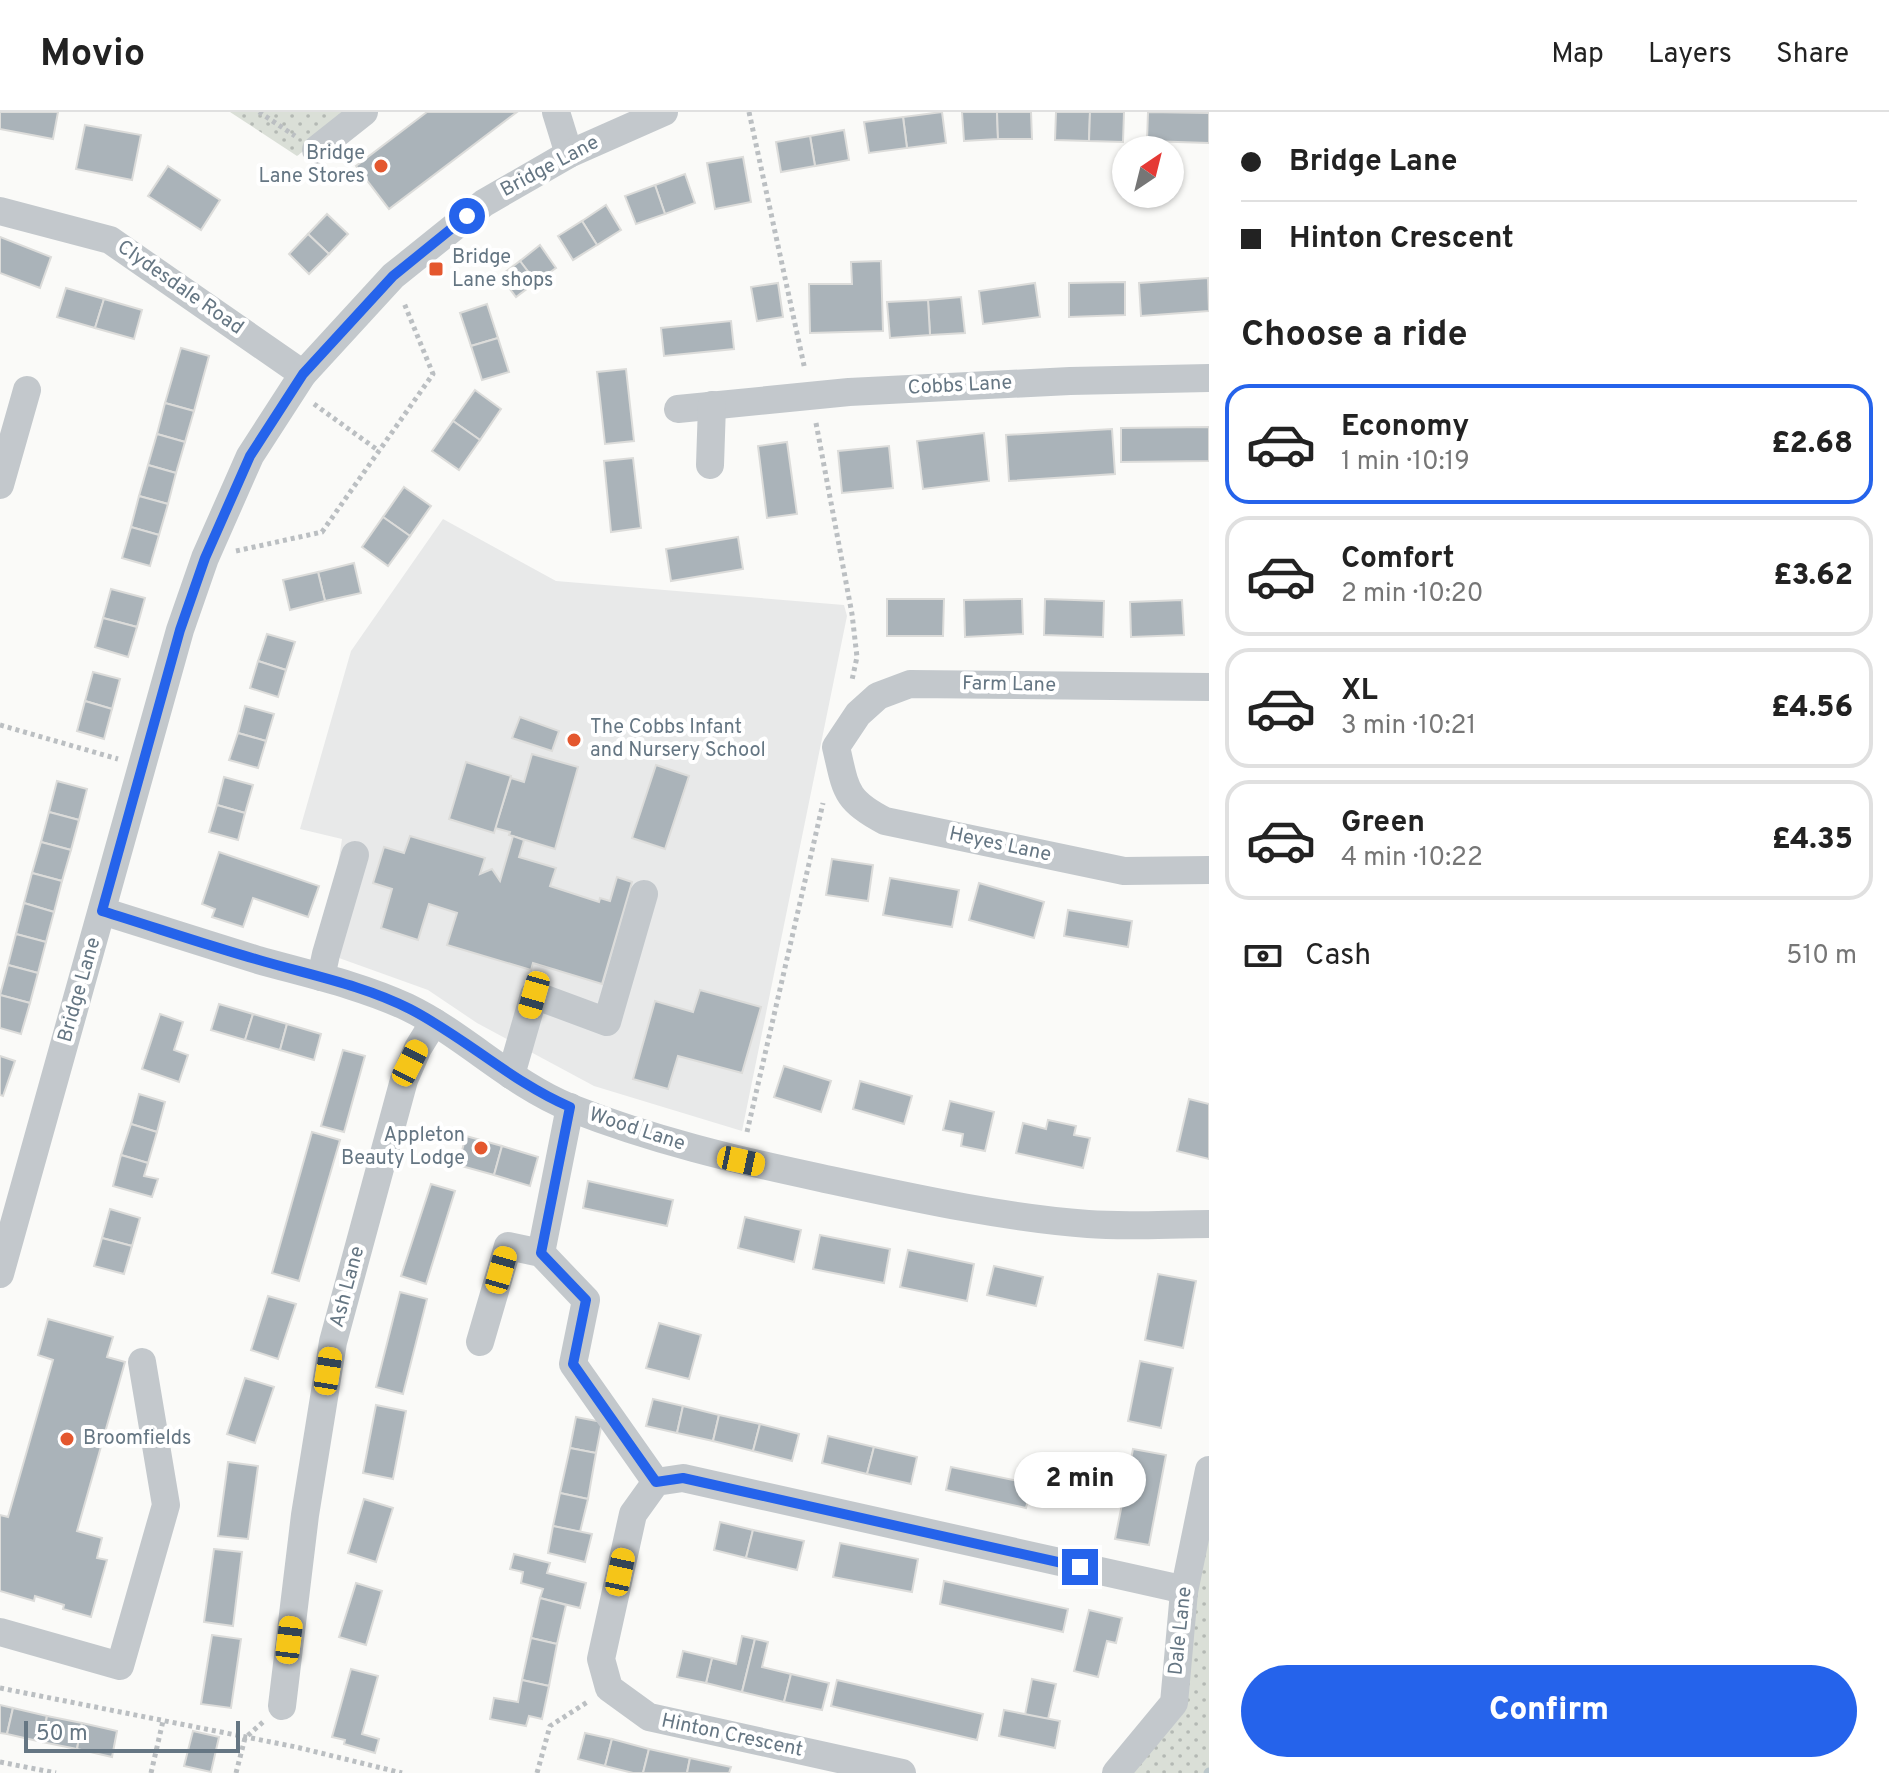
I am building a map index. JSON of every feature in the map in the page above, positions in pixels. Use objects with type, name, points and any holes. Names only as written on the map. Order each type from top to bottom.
[{"type":"street","points":[[316,150],[364,112]]},
{"type":"street","points":[[556,112],[569,154]]},
{"type":"street","name":"Bridge Lane","points":[[0,1274],[180,630],[205,558],[250,456],[298,382],[393,276],[484,203],[569,154],[664,112]]},
{"type":"street","name":"Clydesdale Road","points":[[0,211],[110,240],[298,382]]},
{"type":"street","name":"Cobbs Lane","points":[[678,409],[849,392],[1070,381],[1209,378]]},
{"type":"street","points":[[0,485],[27,390]]},
{"type":"street","points":[[710,465],[712,405]]},
{"type":"street","name":"Farm Lane","points":[[836,747],[858,714],[878,696],[910,684],[1209,687]]},
{"type":"street","name":"Heyes Lane","points":[[836,747],[846,791],[866,811],[885,821],[1124,871],[1209,870]]},
{"type":"street","points":[[321,977],[355,855]]},
{"type":"street","points":[[511,1075],[534,995],[607,1022],[644,894]]},
{"type":"street","name":"Wood Lane","points":[[102,911],[362,988],[434,1022],[530,1087],[570,1107],[676,1144],[741,1161],[970,1209],[1090,1224],[1209,1224]]},
{"type":"street","name":"Ash Lane","points":[[282,1706],[305,1515],[333,1342],[404,1080],[434,1022]]},
{"type":"street","points":[[541,1253],[570,1107]]},
{"type":"street","points":[[480,1342],[508,1246],[541,1253],[586,1300],[573,1364],[656,1482],[683,1478],[1184,1592]]},
{"type":"street","points":[[0,1632],[120,1666],[166,1505],[142,1362]]},
{"type":"street","name":"Dale Lane","points":[[1116,1773],[1174,1703],[1184,1592],[1209,1470]]},
{"type":"street","name":"Hinton Crescent","points":[[656,1482],[633,1514],[601,1659],[609,1688],[649,1717],[902,1773]]},
{"type":"path","points":[[259,112],[316,150]]},
{"type":"path","points":[[749,112],[811,397],[852,614],[857,657],[850,687]]},
{"type":"path","points":[[205,558],[322,532],[433,374],[393,276]]},
{"type":"path","points":[[298,382],[379,451]]},
{"type":"path","points":[[0,725],[142,765]]},
{"type":"path","points":[[741,1161],[826,793]]},
{"type":"path","points":[[0,1688],[296,1747],[402,1773]]},
{"type":"path","points":[[537,1773],[550,1726],[562,1718]]},
{"type":"path","points":[[151,1773],[163,1721]]},
{"type":"path","points":[[236,1773],[245,1738]]},
{"type":"path","points":[[0,1762],[56,1773]]},
{"type":"shaded area","points":[[230,112],[354,112],[297,156]]},
{"type":"shaded area","name":"The Cobbs Infant and Nursery School","points":[[443,519],[556,581],[844,605],[847,616],[742,1131],[594,1086],[477,1023],[428,990],[339,958],[336,877],[342,839],[300,829],[351,651]]},
{"type":"shaded area","points":[[1209,1530],[1209,1773],[1116,1773],[1174,1702]]},
{"type":"building","points":[[0,112],[58,112],[53,139],[0,129]]},
{"type":"building","points":[[427,112],[517,112],[389,209],[356,166]]},
{"type":"building","points":[[942,112],[946,143],[907,148],[903,117]]},
{"type":"building","points":[[962,112],[997,112],[998,139],[964,141]]},
{"type":"building","points":[[997,112],[1031,112],[1032,139],[998,139]]},
{"type":"building","points":[[1056,112],[1090,112],[1089,141],[1055,140]]},
{"type":"building","points":[[1090,112],[1124,112],[1123,136],[1112,136],[1112,142],[1089,141]]},
{"type":"building","points":[[1148,112],[1209,113],[1209,143],[1184,142],[1184,136],[1147,136]]},
{"type":"building","points":[[903,117],[907,148],[869,153],[864,122]]},
{"type":"building","points":[[85,125],[141,135],[132,180],[76,169]]},
{"type":"building","points":[[844,130],[849,160],[815,166],[810,136]]},
{"type":"building","points":[[810,136],[815,166],[781,172],[776,142]]},
{"type":"building","points":[[743,157],[751,202],[715,209],[707,163]]},
{"type":"building","points":[[168,166],[220,200],[201,230],[148,196]]},
{"type":"building","points":[[685,174],[695,203],[665,214],[655,185]]},
{"type":"building","points":[[655,185],[665,214],[636,224],[625,196]]},
{"type":"building","points":[[606,205],[621,230],[597,245],[582,221]]},
{"type":"building","points":[[327,214],[348,234],[329,254],[308,234]]},
{"type":"building","points":[[582,221],[597,245],[573,260],[558,236]]},
{"type":"building","points":[[308,234],[329,254],[309,274],[289,254]]},
{"type":"building","points":[[0,237],[51,257],[40,288],[0,273]]},
{"type":"building","points":[[540,245],[556,268],[536,282],[520,261]]},
{"type":"building","points":[[520,261],[536,282],[516,297],[500,276]]},
{"type":"building","points":[[881,261],[883,331],[810,333],[809,284],[852,284],[851,262]]},
{"type":"building","points":[[1208,278],[1209,311],[1141,316],[1139,283]]},
{"type":"building","points":[[1125,282],[1125,315],[1069,317],[1069,283]]},
{"type":"building","points":[[778,283],[783,317],[757,321],[751,287]]},
{"type":"building","points":[[1035,283],[1040,317],[983,324],[979,291]]},
{"type":"building","points":[[66,288],[104,299],[95,328],[57,317]]},
{"type":"building","points":[[961,297],[965,333],[930,335],[928,300]]},
{"type":"building","points":[[104,299],[142,310],[134,339],[95,328]]},
{"type":"building","points":[[928,300],[930,335],[890,338],[887,302]]},
{"type":"building","points":[[487,304],[498,338],[471,346],[460,313]]},
{"type":"building","points":[[731,321],[734,349],[664,356],[661,328]]},
{"type":"building","points":[[498,338],[509,372],[482,380],[471,346]]},
{"type":"building","points":[[181,348],[209,356],[194,411],[165,403]]},
{"type":"building","points":[[626,369],[634,441],[605,444],[597,372]]},
{"type":"building","points":[[475,390],[501,409],[480,440],[453,421]]},
{"type":"building","points":[[165,403],[194,411],[185,442],[157,434]]},
{"type":"building","points":[[453,421],[480,440],[459,470],[432,451]]},
{"type":"building","points":[[1209,427],[1209,461],[1121,462],[1121,428]]},
{"type":"building","points":[[1112,429],[1115,474],[1009,481],[1006,435]]},
{"type":"building","points":[[984,433],[989,481],[923,489],[917,441]]},
{"type":"building","points":[[157,434],[185,442],[176,473],[148,465]]},
{"type":"building","points":[[787,442],[797,514],[767,518],[758,446]]},
{"type":"building","points":[[889,446],[893,488],[842,493],[838,451]]},
{"type":"building","points":[[633,458],[641,528],[611,532],[604,461]]},
{"type":"building","points":[[148,465],[176,473],[168,504],[139,496]]},
{"type":"building","points":[[404,487],[431,506],[410,536],[383,517]]},
{"type":"building","points":[[139,496],[168,504],[159,535],[131,527]]},
{"type":"building","points":[[383,517],[410,536],[388,566],[362,547]]},
{"type":"building","points":[[131,527],[159,535],[150,566],[122,558]]},
{"type":"building","points":[[738,537],[743,569],[671,581],[666,549]]},
{"type":"building","points":[[354,563],[361,593],[325,601],[318,572]]},
{"type":"building","points":[[318,572],[325,601],[290,610],[283,580]]},
{"type":"building","points":[[111,589],[145,598],[137,627],[103,618]]},
{"type":"building","points":[[887,599],[944,599],[943,636],[887,636]]},
{"type":"building","points":[[1022,599],[1023,634],[965,637],[964,600]]},
{"type":"building","points":[[1045,599],[1104,601],[1103,637],[1044,635]]},
{"type":"building","points":[[1182,600],[1184,635],[1131,637],[1130,602]]},
{"type":"building","points":[[103,618],[137,627],[128,657],[95,647]]},
{"type":"building","points":[[267,634],[295,642],[286,670],[258,661]]},
{"type":"building","points":[[258,661],[286,670],[278,697],[250,688]]},
{"type":"building","points":[[93,672],[120,679],[112,709],[85,701]]},
{"type":"building","points":[[85,701],[112,709],[104,739],[77,731]]},
{"type":"building","points":[[245,706],[274,714],[266,741],[238,733]]},
{"type":"building","points":[[520,717],[559,731],[552,751],[512,738]]},
{"type":"building","points":[[238,733],[266,741],[258,768],[229,760]]},
{"type":"building","points":[[532,754],[578,767],[555,849],[495,828],[511,778],[524,782]]},
{"type":"building","points":[[466,762],[511,776],[494,833],[449,819]]},
{"type":"building","points":[[656,765],[689,776],[665,849],[632,838]]},
{"type":"building","points":[[224,777],[253,785],[245,813],[217,805]]},
{"type":"building","points":[[57,781],[87,789],[79,820],[49,812]]},
{"type":"building","points":[[217,805],[245,813],[238,840],[209,832]]},
{"type":"building","points":[[49,812],[79,820],[71,850],[41,842]]},
{"type":"building","points":[[410,836],[485,858],[480,874],[492,869],[500,881],[513,836],[524,840],[519,857],[556,868],[550,886],[599,902],[600,898],[610,901],[617,877],[632,882],[602,984],[533,963],[531,970],[447,945],[457,913],[429,904],[418,940],[381,928],[392,889],[373,883],[384,847],[404,853]]},
{"type":"building","points":[[41,842],[71,850],[62,881],[32,873]]},
{"type":"building","points":[[219,852],[319,886],[308,917],[253,898],[243,927],[212,917],[215,909],[202,904]]},
{"type":"building","points":[[832,859],[873,865],[868,901],[826,895]]},
{"type":"building","points":[[32,873],[62,881],[54,912],[24,903]]},
{"type":"building","points":[[890,878],[959,890],[952,927],[883,915]]},
{"type":"building","points":[[979,883],[1044,902],[1034,938],[969,920]]},
{"type":"building","points":[[24,903],[54,912],[46,942],[16,934]]},
{"type":"building","points":[[1068,910],[1132,921],[1128,947],[1064,936]]},
{"type":"building","points":[[16,934],[46,942],[38,973],[8,965]]},
{"type":"building","points":[[8,965],[38,973],[30,1003],[0,995]]},
{"type":"building","points":[[700,990],[761,1007],[742,1073],[678,1056],[668,1089],[633,1079],[655,1001],[693,1012]]},
{"type":"building","points":[[0,995],[30,1003],[21,1034],[0,1028]]},
{"type":"building","points":[[219,1004],[253,1014],[245,1040],[211,1030]]},
{"type":"building","points":[[160,1014],[183,1022],[174,1050],[188,1055],[179,1082],[142,1069]]},
{"type":"building","points":[[253,1014],[287,1024],[280,1050],[245,1040]]},
{"type":"building","points":[[287,1024],[321,1034],[314,1060],[280,1050]]},
{"type":"building","points":[[343,1050],[365,1056],[344,1132],[321,1126]]},
{"type":"building","points":[[0,1056],[15,1061],[3,1096],[0,1095]]},
{"type":"building","points":[[784,1066],[831,1081],[821,1112],[774,1097]]},
{"type":"building","points":[[860,1081],[912,1096],[904,1124],[853,1109]]},
{"type":"building","points":[[139,1094],[165,1102],[157,1132],[131,1124]]},
{"type":"building","points":[[1189,1099],[1209,1104],[1209,1159],[1177,1151]]},
{"type":"building","points":[[950,1101],[994,1112],[985,1151],[961,1146],[963,1134],[943,1130]]},
{"type":"building","points":[[1048,1120],[1076,1126],[1074,1135],[1090,1138],[1083,1168],[1016,1153],[1023,1123],[1046,1129]]},
{"type":"building","points":[[131,1124],[157,1132],[148,1163],[121,1155]]},
{"type":"building","points":[[312,1132],[340,1140],[299,1281],[272,1273]]},
{"type":"building","points":[[466,1136],[502,1146],[494,1175],[458,1165]]},
{"type":"building","points":[[502,1146],[538,1157],[530,1186],[494,1175]]},
{"type":"building","points":[[121,1155],[148,1163],[144,1176],[158,1179],[152,1197],[113,1186]]},
{"type":"building","points":[[588,1181],[673,1200],[667,1226],[583,1208]]},
{"type":"building","points":[[431,1184],[455,1191],[426,1284],[401,1276]]},
{"type":"building","points":[[110,1209],[140,1218],[132,1246],[102,1238]]},
{"type":"building","points":[[745,1217],[801,1230],[794,1262],[738,1248]]},
{"type":"building","points":[[820,1235],[890,1249],[884,1283],[813,1269]]},
{"type":"building","points":[[102,1238],[132,1246],[124,1274],[94,1266]]},
{"type":"building","points":[[908,1250],[974,1264],[967,1301],[900,1287]]},
{"type":"building","points":[[994,1266],[1043,1277],[1036,1306],[987,1295]]},
{"type":"building","points":[[1158,1274],[1196,1281],[1183,1348],[1145,1340]]},
{"type":"building","points":[[400,1292],[427,1299],[403,1394],[376,1387]]},
{"type":"building","points":[[268,1296],[296,1304],[278,1359],[251,1350]]},
{"type":"building","name":"Broomfields","points":[[48,1319],[113,1337],[107,1357],[125,1362],[77,1531],[102,1538],[97,1558],[107,1560],[91,1617],[35,1596],[34,1601],[0,1591],[0,1515],[8,1517],[53,1360],[38,1355]]},
{"type":"building","points":[[659,1323],[701,1335],[689,1379],[646,1368]]},
{"type":"building","points":[[1140,1361],[1173,1368],[1161,1428],[1128,1421]]},
{"type":"building","points":[[245,1378],[274,1387],[255,1443],[227,1434]]},
{"type":"building","points":[[653,1399],[683,1406],[677,1433],[646,1426]]},
{"type":"building","points":[[376,1405],[406,1411],[393,1479],[363,1473]]},
{"type":"building","points":[[683,1406],[719,1415],[713,1441],[677,1433]]},
{"type":"building","points":[[719,1415],[760,1424],[753,1451],[713,1441]]},
{"type":"building","points":[[576,1417],[602,1422],[596,1453],[570,1448]]},
{"type":"building","points":[[760,1424],[799,1434],[792,1461],[753,1451]]},
{"type":"building","points":[[828,1436],[874,1447],[867,1474],[822,1463]]},
{"type":"building","points":[[874,1447],[917,1457],[911,1484],[867,1474]]},
{"type":"building","points":[[570,1448],[596,1453],[588,1499],[560,1493]]},
{"type":"building","points":[[1133,1449],[1166,1455],[1149,1545],[1115,1539]]},
{"type":"building","points":[[228,1462],[258,1466],[248,1539],[218,1536]]},
{"type":"building","points":[[951,1467],[1032,1484],[1026,1508],[946,1490]]},
{"type":"building","points":[[560,1493],[588,1499],[580,1532],[553,1526]]},
{"type":"building","points":[[364,1499],[393,1508],[376,1562],[348,1553]]},
{"type":"building","points":[[720,1522],[753,1530],[746,1558],[714,1550]]},
{"type":"building","points":[[553,1526],[592,1534],[585,1562],[548,1553]]},
{"type":"building","points":[[753,1530],[804,1541],[797,1570],[746,1558]]},
{"type":"building","points":[[840,1543],[918,1559],[912,1592],[833,1577]]},
{"type":"building","points":[[214,1549],[242,1552],[233,1626],[204,1622]]},
{"type":"building","points":[[514,1554],[550,1563],[547,1573],[586,1583],[580,1608],[540,1598],[543,1589],[521,1583],[523,1572],[510,1569]]},
{"type":"building","points":[[944,1581],[1068,1609],[1063,1632],[940,1604]]},
{"type":"building","points":[[356,1583],[382,1591],[366,1645],[339,1637]]},
{"type":"building","points":[[540,1598],[566,1605],[557,1644],[531,1638]]},
{"type":"building","points":[[1089,1610],[1122,1618],[1116,1643],[1107,1641],[1098,1677],[1074,1671]]},
{"type":"building","points":[[212,1635],[241,1639],[231,1708],[201,1704]]},
{"type":"building","points":[[742,1636],[755,1639],[742,1692],[706,1683],[712,1658],[736,1664]]},
{"type":"building","points":[[531,1638],[557,1644],[549,1686],[522,1680]]},
{"type":"building","points":[[755,1639],[768,1642],[762,1667],[791,1674],[784,1702],[742,1692]]},
{"type":"building","points":[[683,1651],[712,1658],[706,1683],[677,1677]]},
{"type":"building","points":[[351,1669],[378,1676],[362,1734],[379,1739],[375,1753],[332,1737]]},
{"type":"building","points":[[791,1674],[829,1683],[822,1710],[784,1702]]},
{"type":"building","points":[[1032,1679],[1056,1684],[1048,1719],[1025,1715]]},
{"type":"building","points":[[522,1680],[549,1686],[542,1719],[529,1716],[526,1726],[490,1719],[494,1698],[518,1702]]},
{"type":"building","points":[[837,1680],[983,1714],[977,1740],[831,1706]]},
{"type":"building","points":[[0,1705],[13,1708],[7,1734],[0,1733]]},
{"type":"building","points":[[13,1708],[47,1716],[42,1742],[7,1734]]},
{"type":"building","points":[[1004,1710],[1060,1721],[1055,1748],[999,1736]]},
{"type":"building","points":[[47,1716],[82,1723],[77,1749],[42,1742]]},
{"type":"building","points":[[82,1723],[117,1731],[112,1757],[77,1749]]},
{"type":"building","points":[[193,1731],[219,1737],[211,1772],[184,1766]]},
{"type":"building","points":[[585,1733],[612,1739],[605,1766],[578,1759]]},
{"type":"building","points":[[612,1739],[649,1749],[643,1773],[605,1766]]},
{"type":"building","points":[[649,1749],[690,1758],[687,1773],[643,1773]]},
{"type":"building","points":[[690,1758],[731,1767],[729,1773],[687,1773]]},
{"type":"place","name":"Bridge Lane Stores","points":[[381,166]]},
{"type":"place","name":"Bridge Lane shops","points":[[436,269]]},
{"type":"place","name":"The Cobbs Infant and Nursery School","points":[[574,740]]},
{"type":"place","name":"Appleton Beauty Lodge","points":[[481,1148]]},
{"type":"place","name":"Broomfields","points":[[67,1439]]},
{"type":"route","points":[[467,216],[393,276],[303,374],[250,456],[205,558],[180,630],[102,911],[362,988],[434,1022],[530,1087],[570,1107],[541,1253],[586,1300],[573,1364],[656,1482],[683,1478],[1080,1567]]}]
